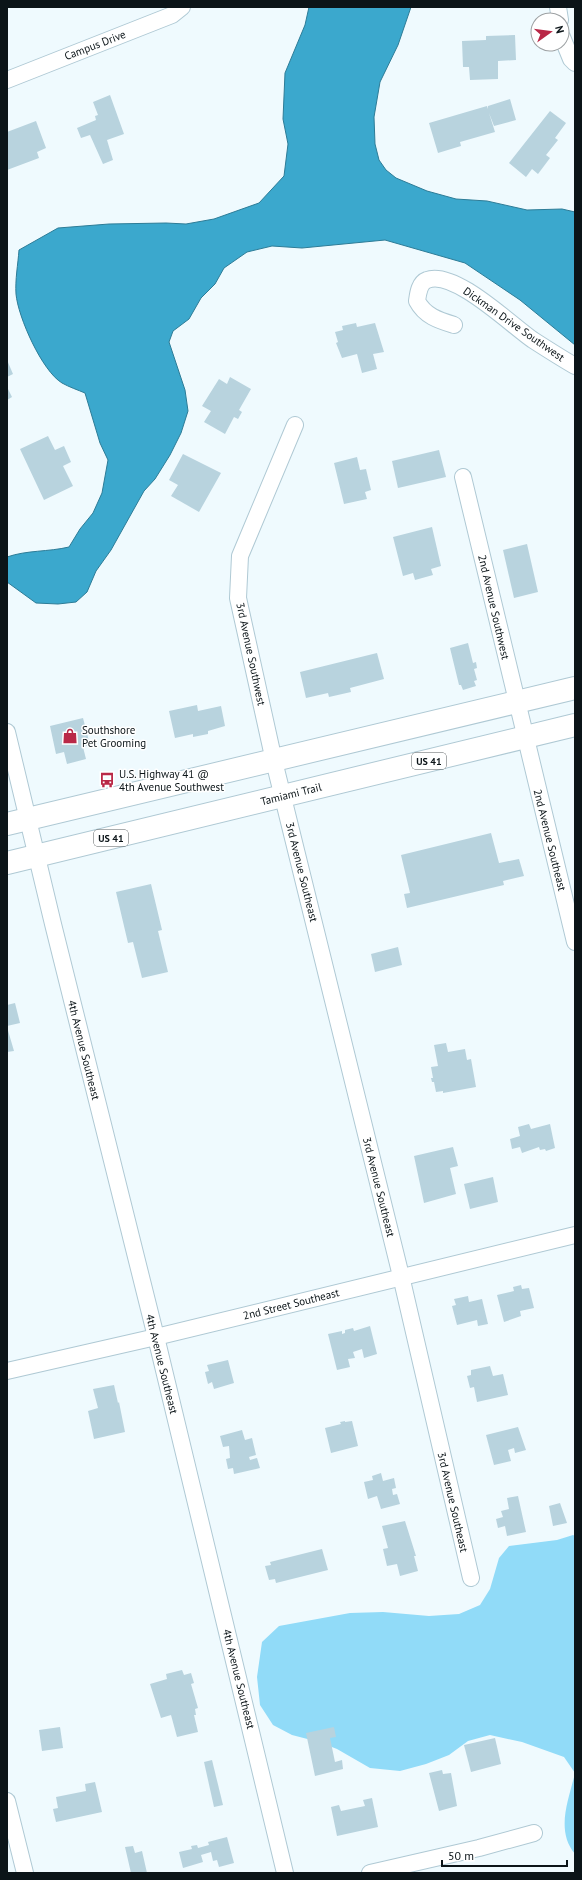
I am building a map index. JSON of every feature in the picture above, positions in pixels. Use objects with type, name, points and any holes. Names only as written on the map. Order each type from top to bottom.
[{"type":"main road","points":[[17,822],[575,688]]},
{"type":"main road","name":"Tamiami Trail","points":[[7,863],[575,726]]},
{"type":"street","name":"Campus Drive","points":[[7,80],[172,15],[182,7]]},
{"type":"street","points":[[568,52],[571,59],[575,63]]},
{"type":"street","name":"Dickman Drive Southwest","points":[[454,325],[436,320],[422,311],[417,301],[421,284],[427,280],[441,279],[455,284],[476,296],[533,340],[575,366]]},
{"type":"street","name":"3rd Avenue Southwest","points":[[283,796],[238,598],[240,556],[295,425]]},
{"type":"street","name":"2nd Avenue Southwest","points":[[463,477],[526,737]]},
{"type":"street","name":"4th Avenue Southeast","points":[[7,732],[17,822],[36,856],[156,1337],[285,1873]]},
{"type":"street","name":"2nd Avenue Southeast","points":[[526,737],[575,942]]},
{"type":"street","name":"3rd Avenue Southeast","points":[[283,796],[401,1276],[471,1578]]},
{"type":"street","name":"2nd Street Southeast","points":[[7,1372],[575,1235]]},
{"type":"street","points":[[7,1801],[25,1873]]},
{"type":"street","points":[[370,1873],[479,1848],[534,1833]]},
{"type":"shaded area","points":[[309,7],[411,7],[398,45],[380,82],[374,117],[375,144],[379,160],[386,170],[396,178],[427,191],[456,199],[487,201],[527,210],[562,209],[575,212],[575,345],[520,300],[465,263],[385,240],[302,248],[272,246],[247,252],[224,268],[215,284],[201,298],[189,319],[173,331],[169,342],[185,390],[188,411],[181,433],[170,455],[155,479],[144,491],[111,550],[96,571],[87,592],[76,602],[58,604],[36,603],[7,582],[7,557],[22,553],[69,547],[80,529],[93,513],[102,493],[108,460],[100,443],[85,393],[62,383],[54,377],[39,356],[26,329],[21,316],[16,294],[19,250],[58,228],[109,224],[186,224],[214,219],[259,203],[284,176],[288,144],[283,119],[285,73],[305,25]]},
{"type":"shaded area","points":[[573,1535],[575,1536],[575,1773],[564,1757],[522,1742],[490,1735],[468,1741],[449,1755],[426,1764],[400,1771],[370,1768],[337,1749],[319,1742],[292,1735],[273,1725],[260,1705],[257,1677],[262,1642],[279,1626],[350,1613],[383,1612],[429,1616],[459,1614],[480,1605],[490,1589],[499,1558],[509,1546],[557,1540]]},
{"type":"shaded area","points":[[575,1773],[575,1854],[569,1845],[566,1835],[565,1814]]},
{"type":"building","points":[[515,35],[516,60],[498,61],[498,79],[470,80],[469,67],[463,67],[462,41],[486,40],[486,36]]},
{"type":"building","points":[[110,95],[124,134],[107,140],[113,160],[103,164],[90,135],[81,138],[77,128],[96,120],[95,116],[98,115],[93,102]]},
{"type":"building","points":[[510,99],[516,120],[494,126],[489,113],[495,132],[460,142],[461,146],[438,153],[429,123],[487,106],[488,109],[488,106]]},
{"type":"building","points":[[550,111],[566,123],[555,138],[558,140],[546,155],[550,158],[538,174],[532,169],[526,177],[509,163]]},
{"type":"building","points":[[36,121],[46,148],[37,152],[39,158],[7,170],[7,132]]},
{"type":"building","points":[[356,323],[357,327],[375,323],[384,352],[373,354],[377,369],[362,373],[357,354],[342,358],[336,343],[338,342],[335,332],[343,330],[342,326]]},
{"type":"building","points":[[7,360],[13,374],[7,377]]},
{"type":"building","points":[[230,377],[251,389],[239,410],[242,412],[238,419],[234,417],[225,434],[204,422],[211,411],[202,406],[219,379],[227,384]]},
{"type":"building","points":[[7,387],[12,397],[7,400]]},
{"type":"building","points":[[48,436],[55,450],[64,446],[71,462],[63,466],[73,486],[44,500],[20,449]]},
{"type":"building","points":[[439,450],[446,477],[398,488],[392,461]]},
{"type":"building","points":[[183,454],[221,473],[199,512],[171,496],[178,485],[169,480]]},
{"type":"building","points":[[357,457],[360,470],[366,469],[371,490],[365,492],[367,499],[344,504],[334,463]]},
{"type":"building","points":[[432,527],[441,566],[431,569],[433,575],[415,580],[413,573],[403,576],[393,537]]},
{"type":"building","points":[[527,544],[538,592],[514,598],[503,550]]},
{"type":"building","points":[[468,643],[473,663],[476,662],[477,668],[474,669],[477,680],[474,681],[476,686],[463,690],[461,685],[459,685],[450,648]]},
{"type":"building","points":[[377,653],[384,679],[350,688],[351,692],[329,697],[328,693],[306,698],[300,672]]},
{"type":"building","points":[[197,705],[198,711],[221,706],[225,726],[208,731],[208,734],[193,737],[193,734],[175,738],[169,711]]},
{"type":"building","name":"Southshore Pet Grooming","points":[[83,718],[90,745],[83,747],[86,759],[67,764],[64,752],[56,754],[50,726]]},
{"type":"building","points":[[491,833],[499,863],[519,859],[524,876],[503,881],[504,885],[407,908],[404,894],[410,893],[401,855]]},
{"type":"building","points":[[151,884],[162,930],[158,931],[168,972],[142,978],[133,942],[128,943],[116,892]]},
{"type":"building","points":[[398,947],[402,965],[375,972],[371,954]]},
{"type":"building","points":[[15,1003],[20,1023],[7,1026],[7,1005]]},
{"type":"building","points":[[7,1027],[14,1051],[7,1052]]},
{"type":"building","points":[[446,1043],[448,1052],[465,1049],[467,1060],[471,1059],[476,1087],[443,1093],[443,1091],[436,1092],[434,1082],[432,1082],[431,1078],[433,1078],[431,1067],[438,1066],[434,1045]]},
{"type":"building","points":[[529,1124],[531,1129],[550,1124],[555,1148],[546,1151],[545,1149],[540,1150],[539,1147],[522,1153],[520,1147],[512,1149],[510,1139],[520,1136],[518,1127]]},
{"type":"building","points":[[453,1147],[458,1166],[450,1168],[456,1194],[424,1203],[414,1156]]},
{"type":"building","points":[[493,1177],[498,1202],[470,1209],[464,1184]]},
{"type":"building","points":[[521,1285],[522,1289],[529,1288],[534,1308],[520,1311],[521,1316],[504,1322],[497,1295],[514,1291],[513,1287]]},
{"type":"building","points":[[468,1296],[469,1302],[482,1299],[488,1324],[478,1326],[477,1320],[457,1325],[452,1306],[456,1305],[454,1299]]},
{"type":"building","points":[[370,1326],[377,1354],[364,1358],[362,1349],[353,1352],[355,1358],[348,1359],[350,1367],[337,1370],[328,1334],[342,1331],[342,1334],[345,1333],[345,1330],[353,1328],[354,1331]]},
{"type":"building","points":[[228,1360],[234,1383],[214,1389],[212,1382],[208,1384],[205,1372],[209,1371],[207,1365]]},
{"type":"building","points":[[490,1366],[493,1376],[503,1374],[508,1395],[477,1402],[474,1387],[470,1388],[467,1376],[471,1375],[471,1370]]},
{"type":"building","points":[[114,1385],[125,1432],[94,1439],[88,1411],[98,1408],[93,1389]]},
{"type":"building","points":[[352,1421],[358,1446],[331,1453],[325,1428],[341,1424],[340,1422]]},
{"type":"building","points":[[518,1427],[526,1450],[515,1453],[514,1448],[508,1450],[511,1461],[494,1465],[486,1435]]},
{"type":"building","points":[[242,1430],[245,1440],[252,1438],[256,1455],[249,1457],[250,1460],[257,1458],[260,1468],[234,1474],[233,1468],[228,1469],[226,1459],[230,1458],[229,1446],[223,1447],[220,1436]]},
{"type":"building","points":[[381,1473],[383,1481],[394,1478],[396,1488],[392,1489],[393,1495],[397,1494],[400,1504],[381,1509],[377,1496],[368,1499],[364,1482],[373,1480],[372,1476]]},
{"type":"building","points":[[518,1496],[526,1532],[507,1536],[505,1526],[498,1528],[496,1519],[503,1517],[501,1511],[509,1509],[507,1498]]},
{"type":"building","points":[[560,1503],[567,1523],[553,1526],[549,1506]]},
{"type":"building","points":[[405,1521],[416,1556],[414,1556],[418,1571],[400,1576],[397,1564],[387,1566],[383,1549],[388,1548],[382,1526]]},
{"type":"building","points":[[322,1549],[328,1570],[276,1583],[275,1579],[269,1580],[265,1566],[271,1565],[270,1562]]},
{"type":"building","points":[[182,1670],[184,1675],[191,1673],[194,1683],[191,1684],[198,1708],[195,1709],[196,1715],[194,1715],[198,1732],[177,1737],[171,1715],[161,1718],[150,1684],[167,1679],[166,1674]]},
{"type":"building","points":[[60,1727],[63,1748],[42,1751],[39,1730]]},
{"type":"building","points":[[334,1727],[336,1737],[330,1738],[335,1762],[342,1760],[343,1769],[315,1776],[306,1733]]},
{"type":"building","points":[[495,1738],[501,1764],[471,1772],[464,1745]]},
{"type":"building","points":[[212,1760],[223,1805],[214,1807],[204,1762]]},
{"type":"building","points":[[442,1770],[443,1774],[451,1773],[457,1806],[439,1811],[429,1773]]},
{"type":"building","points":[[95,1782],[102,1812],[56,1822],[53,1809],[58,1808],[56,1797],[86,1791],[85,1784]]},
{"type":"building","points":[[372,1798],[378,1827],[337,1836],[331,1807],[339,1805],[341,1811],[365,1806],[363,1800]]},
{"type":"building","points":[[227,1837],[234,1863],[219,1867],[217,1860],[213,1861],[211,1852],[201,1855],[203,1862],[183,1868],[179,1852],[192,1849],[191,1846],[197,1845],[198,1848],[209,1845],[208,1842]]},
{"type":"building","points":[[133,1846],[135,1853],[142,1851],[147,1873],[131,1873],[125,1847]]},
{"type":"place","name":"Southshore Pet Grooming","points":[[70,736]]},
{"type":"place","name":"U.S. Highway 41 @ 4th Avenue Southwest","points":[[107,780]]}]
